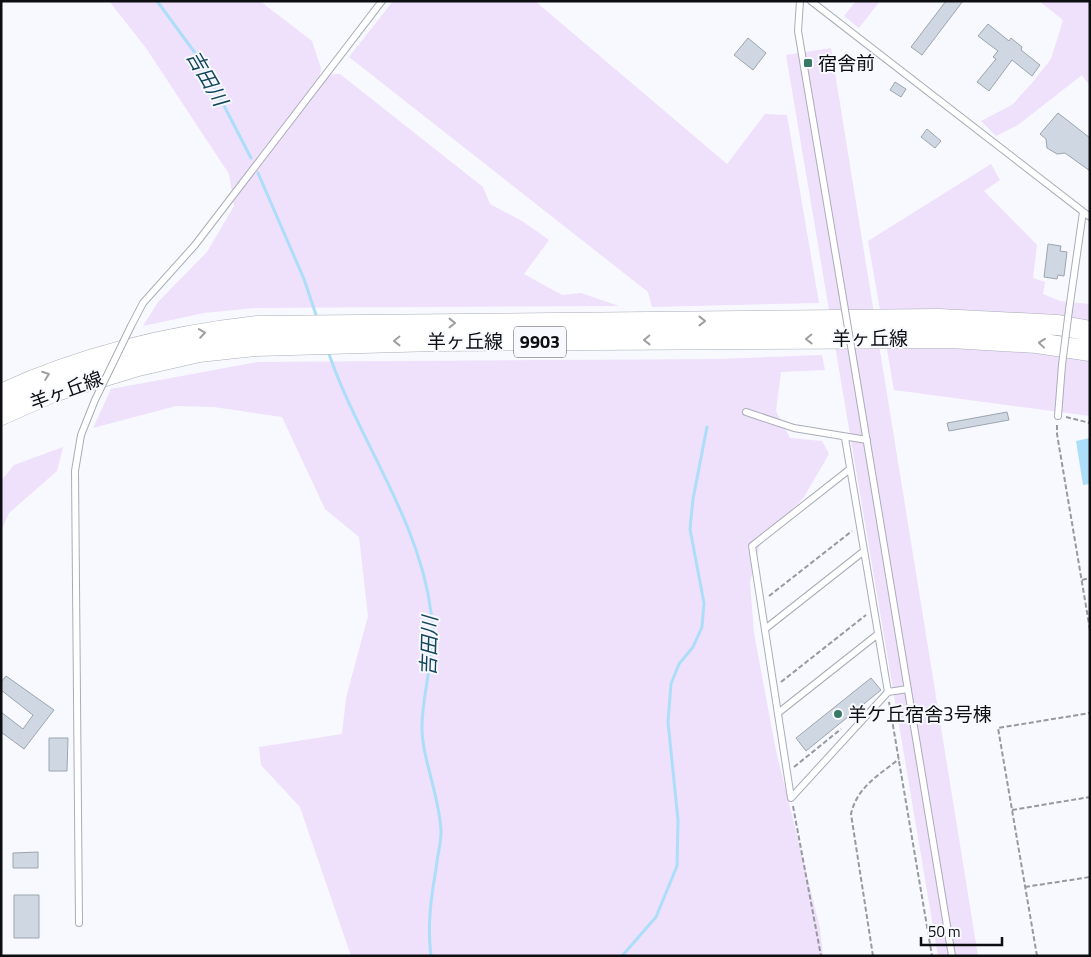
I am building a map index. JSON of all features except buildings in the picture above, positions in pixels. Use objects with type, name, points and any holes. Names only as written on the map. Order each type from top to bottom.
[{"type":"main road","name":"羊ヶ丘線","points":[[1,394],[41,376],[110,353],[160,340],[257,326],[939,319],[1058,325],[1090,332]]},
{"type":"main road","name":"羊ヶ丘線","points":[[1,415],[53,392],[138,366],[199,352],[256,346],[435,341],[951,338],[1037,343],[1090,351]]},
{"type":"lane","points":[[79,923],[75,471],[81,435],[95,400],[143,302],[206,232],[382,1]]},
{"type":"lane","points":[[800,1],[798,31],[952,956]]},
{"type":"lane","points":[[811,1],[1090,217]]},
{"type":"lane","points":[[1058,416],[1062,365],[1083,212]]},
{"type":"lane","points":[[746,412],[794,428],[845,438],[867,440]]},
{"type":"lane","points":[[845,438],[888,692]]},
{"type":"lane","points":[[791,798],[752,546],[850,469]]},
{"type":"lane","points":[[765,629],[864,551]]},
{"type":"lane","points":[[778,713],[878,634]]},
{"type":"lane","points":[[791,798],[888,692],[908,689]]},
{"type":"path","points":[[1090,423],[1058,416],[1056,434],[1090,630]]},
{"type":"path","points":[[761,603],[860,525]]},
{"type":"path","points":[[1081,580],[1090,578]]},
{"type":"path","points":[[774,688],[874,609]]},
{"type":"path","points":[[1037,956],[998,728],[1090,713]]},
{"type":"path","points":[[788,772],[841,729]]},
{"type":"path","points":[[873,956],[851,814],[854,800],[862,788],[899,758]]},
{"type":"path","points":[[1012,810],[1090,797]]},
{"type":"path","points":[[791,798],[821,956]]},
{"type":"path","points":[[1025,887],[1090,877]]},
{"type":"shaded area","points":[[109,1],[260,1],[312,41],[321,68],[320,75],[340,74],[483,187],[490,204],[522,221],[549,240],[524,274],[562,295],[581,293],[619,306],[254,308],[204,313],[143,326],[158,302],[207,252],[234,206],[229,174],[146,48]]},
{"type":"shaded area","points":[[393,1],[535,1],[727,164],[765,114],[787,115],[819,303],[652,307],[648,292],[349,57]]},
{"type":"shaded area","points":[[856,1],[880,1],[859,28],[844,16]]},
{"type":"shaded area","points":[[1039,1],[1090,1],[1090,86],[1082,75],[1018,125],[996,136],[981,121],[1012,105],[1051,59],[1063,20]]},
{"type":"shaded area","points":[[831,48],[978,956],[938,956],[786,55]]},
{"type":"shaded area","points":[[991,164],[1000,180],[984,191],[1037,245],[1033,278],[1045,282],[1043,294],[1060,301],[1090,304],[1090,416],[894,390],[868,241]]},
{"type":"shaded area","points":[[822,355],[825,370],[781,372],[776,411],[790,438],[822,441],[829,454],[804,497],[760,544],[750,582],[754,633],[776,751],[820,928],[823,956],[351,956],[300,807],[261,765],[259,747],[342,734],[346,698],[368,616],[359,537],[325,509],[282,417],[214,407],[176,406],[93,428],[111,389],[257,362],[720,359]]},
{"type":"shaded area","points":[[63,447],[57,471],[9,513],[1,531],[1,481],[14,465]]},
{"type":"water","points":[[1090,438],[1090,484],[1083,485],[1076,441]]},
{"type":"waterway","name":"吉田川","points":[[157,1],[201,61],[251,158]]},
{"type":"waterway","name":"吉田川","points":[[258,173],[304,279],[317,318]]},
{"type":"waterway","name":"吉田川","points":[[329,354],[356,418],[401,512],[424,578],[431,612],[431,655],[423,711],[422,737],[440,818],[441,832],[430,912],[431,956]]},
{"type":"waterway","points":[[622,956],[656,917],[677,866],[678,820],[668,722],[671,684],[679,664],[693,647],[702,627],[704,603],[690,529],[693,499],[707,427]]},
{"type":"place","name":"宿舎前","points":[[808,63]]},
{"type":"place","name":"羊ケ丘宿舎3号棟","points":[[838,714]]}]
